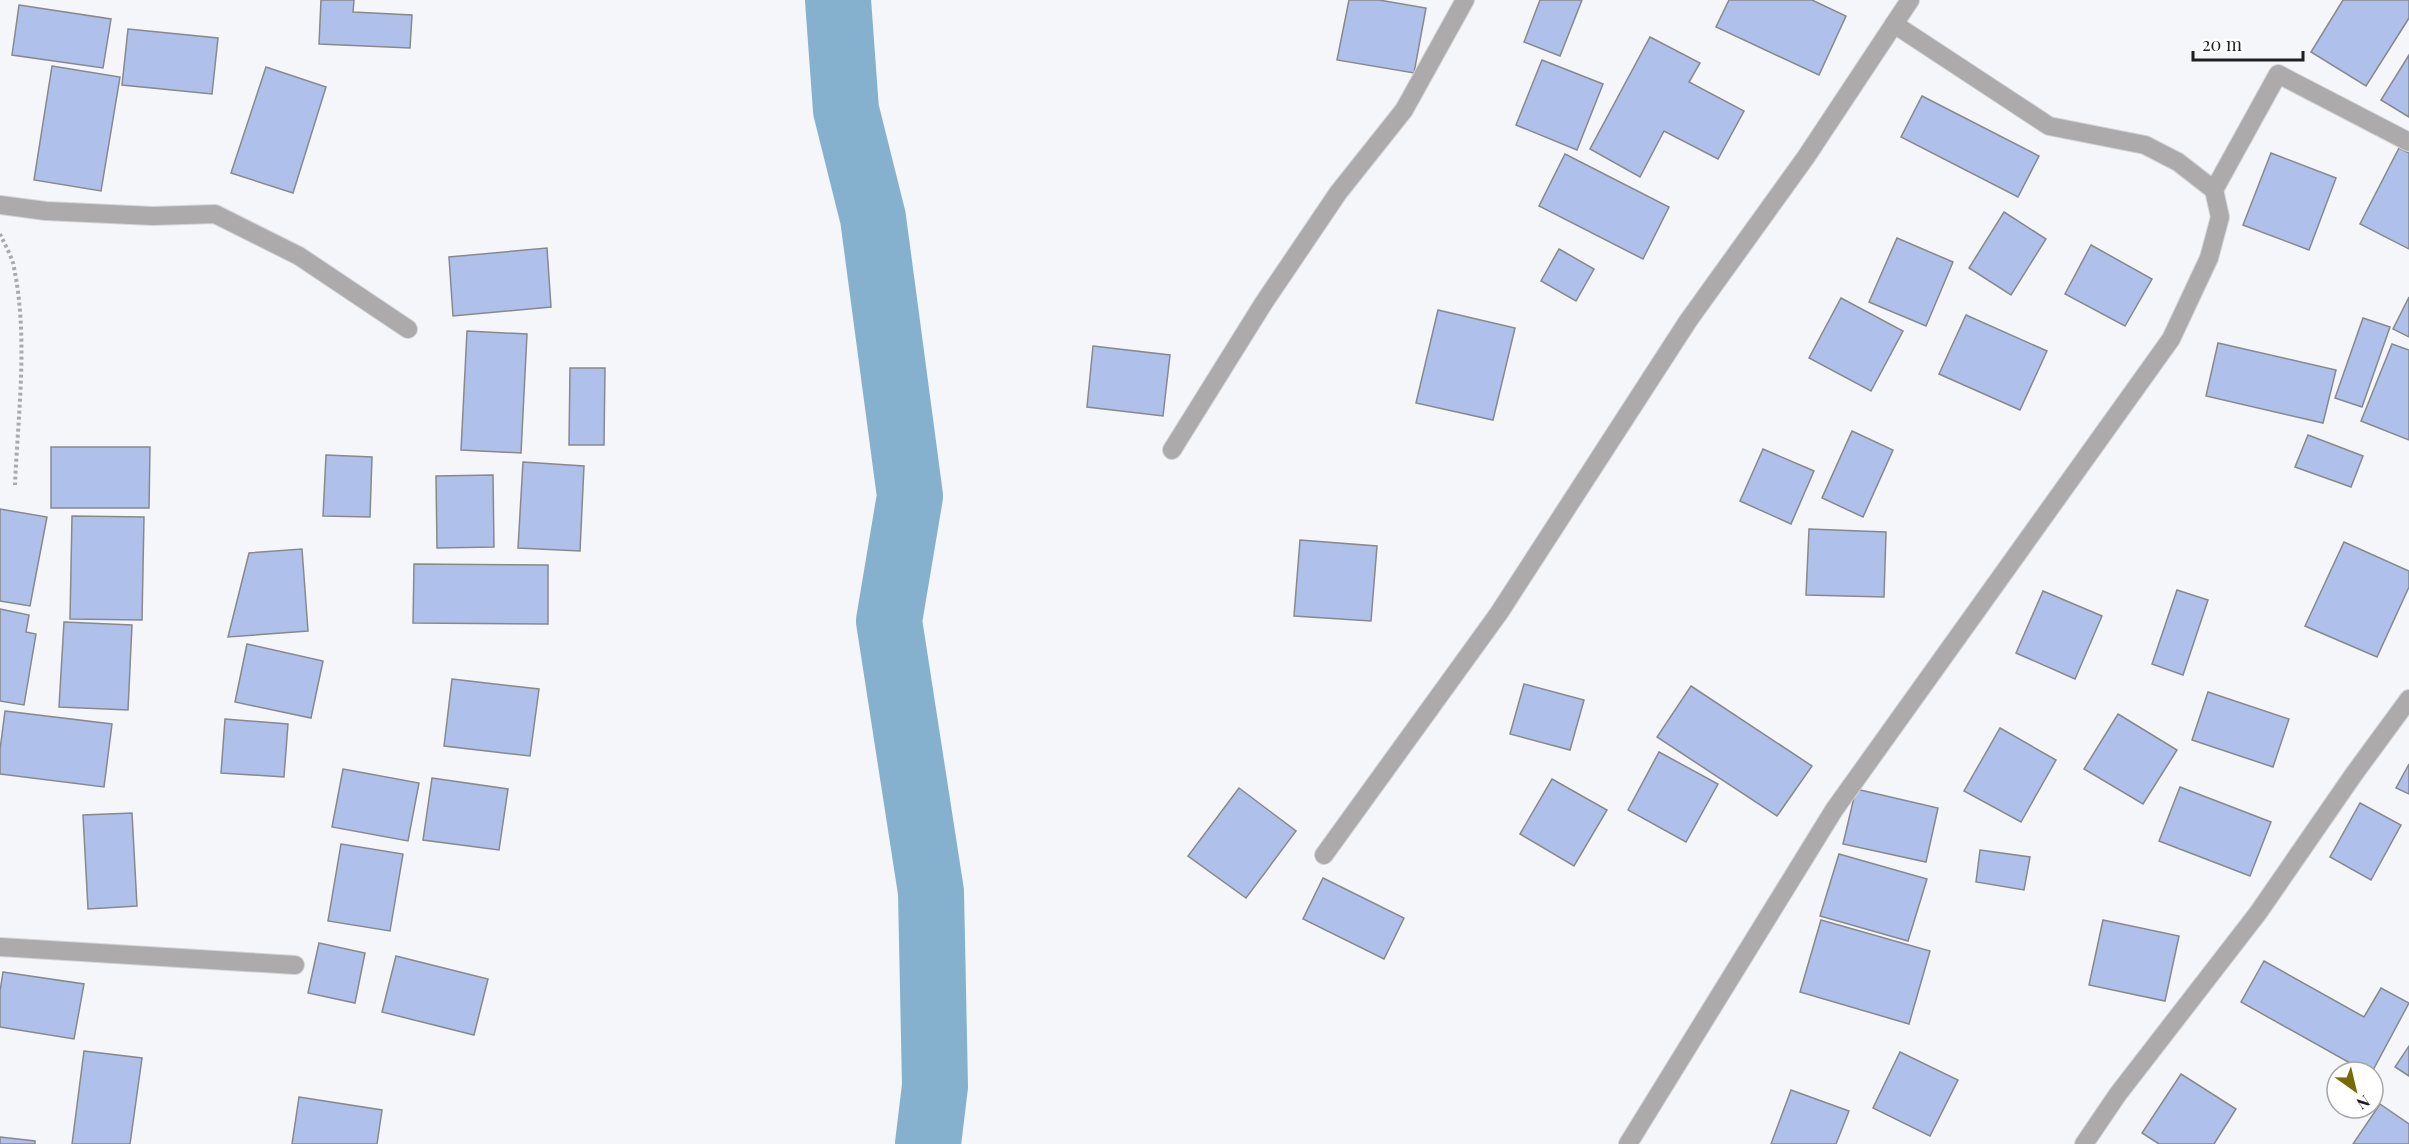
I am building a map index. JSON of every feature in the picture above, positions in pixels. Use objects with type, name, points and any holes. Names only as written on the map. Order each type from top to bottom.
[{"type":"street","points":[[1172,450],[1263,304],[1325,211],[1404,110],[1464,0]]},
{"type":"street","points":[[1324,855],[1499,613],[1688,321],[1806,157],[1910,0]]},
{"type":"street","points":[[1628,1144],[1834,810],[2171,339],[2209,258],[2220,217],[2214,190],[2178,162],[2145,145],[2049,126],[1894,24]]},
{"type":"street","points":[[2214,190],[2278,74],[2409,142]]},
{"type":"street","points":[[0,205],[46,211],[129,215],[215,214],[299,256],[408,329]]},
{"type":"street","points":[[2084,1144],[2118,1094],[2258,913],[2409,699]]},
{"type":"street","points":[[0,947],[295,965]]},
{"type":"path","points":[[0,234],[13,262],[20,321],[20,403],[15,484]]},
{"type":"building","points":[[321,0],[354,0],[353,12],[412,15],[410,48],[319,44]]},
{"type":"building","points":[[1349,0],[1379,0],[1426,8],[1414,73],[1337,60]]},
{"type":"building","points":[[1540,0],[1582,0],[1560,56],[1524,42]]},
{"type":"building","points":[[1729,0],[1812,0],[1846,16],[1819,75],[1716,27]]},
{"type":"building","points":[[2343,0],[2409,0],[2409,18],[2366,86],[2311,52]]},
{"type":"building","points":[[19,5],[111,19],[103,68],[12,55]]},
{"type":"building","points":[[128,29],[218,38],[212,94],[122,85]]},
{"type":"building","points":[[1650,37],[1700,63],[1689,82],[1744,111],[1718,159],[1664,131],[1640,177],[1590,149]]},
{"type":"building","points":[[2409,55],[2409,117],[2381,100]]},
{"type":"building","points":[[1542,60],[1603,84],[1577,150],[1516,125]]},
{"type":"building","points":[[52,66],[120,77],[101,191],[34,180]]},
{"type":"building","points":[[266,67],[326,87],[293,193],[231,173]]},
{"type":"building","points":[[1922,96],[2039,156],[2018,197],[1901,137]]},
{"type":"building","points":[[2399,148],[2409,153],[2409,249],[2360,224]]},
{"type":"building","points":[[2271,153],[2336,178],[2309,250],[2243,225]]},
{"type":"building","points":[[1565,154],[1669,207],[1643,259],[1539,206]]},
{"type":"building","points":[[2004,212],[2046,239],[2011,295],[1969,268]]},
{"type":"building","points":[[1897,238],[1953,262],[1926,326],[1869,302]]},
{"type":"building","points":[[2091,245],[2152,279],[2125,326],[2065,294]]},
{"type":"building","points":[[547,248],[551,307],[453,316],[449,257]]},
{"type":"building","points":[[1559,249],[1594,269],[1576,301],[1541,281]]},
{"type":"building","points":[[2409,297],[2409,337],[2393,329]]},
{"type":"building","points":[[1841,298],[1903,331],[1871,391],[1809,358]]},
{"type":"building","points":[[1438,310],[1515,328],[1493,420],[1416,403]]},
{"type":"building","points":[[1966,315],[2047,351],[2020,410],[1939,374]]},
{"type":"building","points":[[2363,318],[2390,327],[2362,407],[2335,398]]},
{"type":"building","points":[[467,331],[527,334],[521,453],[461,450]]},
{"type":"building","points":[[2218,343],[2336,370],[2323,423],[2206,396]]},
{"type":"building","points":[[2392,344],[2409,350],[2409,440],[2361,421]]},
{"type":"building","points":[[1093,346],[1170,355],[1163,416],[1087,407]]},
{"type":"building","points":[[570,368],[605,368],[604,445],[569,445]]},
{"type":"building","points":[[1852,431],[1893,450],[1863,517],[1822,498]]},
{"type":"building","points":[[2308,435],[2363,456],[2351,487],[2295,467]]},
{"type":"building","points":[[51,447],[150,447],[149,508],[51,508]]},
{"type":"building","points":[[1763,449],[1814,471],[1791,524],[1740,501]]},
{"type":"building","points":[[326,455],[372,457],[370,517],[323,516]]},
{"type":"building","points":[[523,462],[584,466],[580,551],[518,548]]},
{"type":"building","points":[[493,475],[494,547],[437,548],[436,476]]},
{"type":"building","points":[[0,509],[47,517],[30,606],[0,601]]},
{"type":"building","points":[[72,516],[144,517],[142,620],[70,619]]},
{"type":"building","points":[[1809,529],[1886,532],[1884,597],[1806,595]]},
{"type":"building","points":[[1300,540],[1377,546],[1371,621],[1294,616]]},
{"type":"building","points":[[2344,542],[2409,571],[2409,587],[2377,657],[2305,626]]},
{"type":"building","points":[[302,549],[308,631],[228,637],[249,553]]},
{"type":"building","points":[[414,564],[548,565],[548,624],[413,623]]},
{"type":"building","points":[[2177,590],[2208,600],[2183,675],[2152,664]]},
{"type":"building","points":[[2043,591],[2102,616],[2075,679],[2016,653]]},
{"type":"building","points":[[0,609],[29,615],[26,632],[36,634],[24,705],[0,701]]},
{"type":"building","points":[[64,622],[132,625],[128,710],[59,707]]},
{"type":"building","points":[[247,644],[323,661],[311,718],[235,702]]},
{"type":"building","points":[[452,679],[539,689],[530,756],[444,746]]},
{"type":"building","points":[[1524,684],[1584,700],[1570,750],[1510,734]]},
{"type":"building","points":[[1691,686],[1812,766],[1777,816],[1657,737]]},
{"type":"building","points":[[2208,692],[2289,719],[2273,767],[2192,740]]},
{"type":"building","points":[[5,711],[112,724],[104,787],[0,774],[0,750]]},
{"type":"building","points":[[2118,714],[2177,750],[2143,804],[2084,769]]},
{"type":"building","points":[[225,719],[288,724],[284,777],[221,773]]},
{"type":"building","points":[[2000,728],[2056,760],[2021,822],[1964,791]]},
{"type":"building","points":[[1659,752],[1718,784],[1686,842],[1628,810]]},
{"type":"building","points":[[2409,764],[2409,794],[2396,788]]},
{"type":"building","points":[[343,769],[419,783],[408,841],[332,827]]},
{"type":"building","points":[[432,778],[508,789],[499,850],[423,840]]},
{"type":"building","points":[[1552,779],[1607,810],[1574,866],[1520,834]]},
{"type":"building","points":[[2180,787],[2271,822],[2250,876],[2159,841]]},
{"type":"building","points":[[1239,788],[1296,831],[1246,898],[1188,856]]},
{"type":"building","points":[[1856,789],[1938,808],[1926,862],[1843,844]]},
{"type":"building","points":[[2360,803],[2401,825],[2371,880],[2330,857]]},
{"type":"building","points":[[132,813],[137,906],[88,909],[83,815]]},
{"type":"building","points":[[341,844],[403,854],[390,931],[328,921]]},
{"type":"building","points":[[1980,850],[2030,857],[2024,890],[1976,882]]},
{"type":"building","points":[[1839,854],[1927,879],[1908,941],[1820,916]]},
{"type":"building","points":[[1323,878],[1404,918],[1384,959],[1303,919]]},
{"type":"building","points":[[1821,920],[1930,951],[1909,1024],[1800,992]]},
{"type":"building","points":[[2103,920],[2179,936],[2165,1001],[2089,985]]},
{"type":"building","points":[[319,943],[365,953],[355,1003],[308,993]]},
{"type":"building","points":[[396,956],[488,979],[474,1035],[382,1012]]},
{"type":"building","points":[[2264,961],[2364,1017],[2381,988],[2409,1003],[2378,1060],[2345,1060],[2241,1002]]},
{"type":"building","points":[[3,972],[84,984],[74,1039],[0,1027],[0,991]]},
{"type":"building","points":[[2409,1046],[2409,1076],[2395,1067]]},
{"type":"building","points":[[84,1051],[142,1058],[130,1144],[72,1144]]},
{"type":"building","points":[[1900,1052],[1958,1080],[1930,1136],[1873,1108]]},
{"type":"building","points":[[2181,1074],[2236,1109],[2214,1144],[2159,1144],[2142,1133]]},
{"type":"building","points":[[1791,1090],[1849,1111],[1836,1144],[1771,1144]]},
{"type":"building","points":[[299,1097],[382,1110],[377,1144],[292,1144]]},
{"type":"building","points":[[2385,1107],[2409,1124],[2409,1144],[2353,1144],[2369,1120],[2385,1120]]},
{"type":"building","points":[[0,1137],[35,1141],[35,1144],[0,1144]]},
{"type":"waterway","points":[[838,0],[846,110],[873,218],[910,496],[889,621],[931,892],[935,1086],[928,1144]]}]
